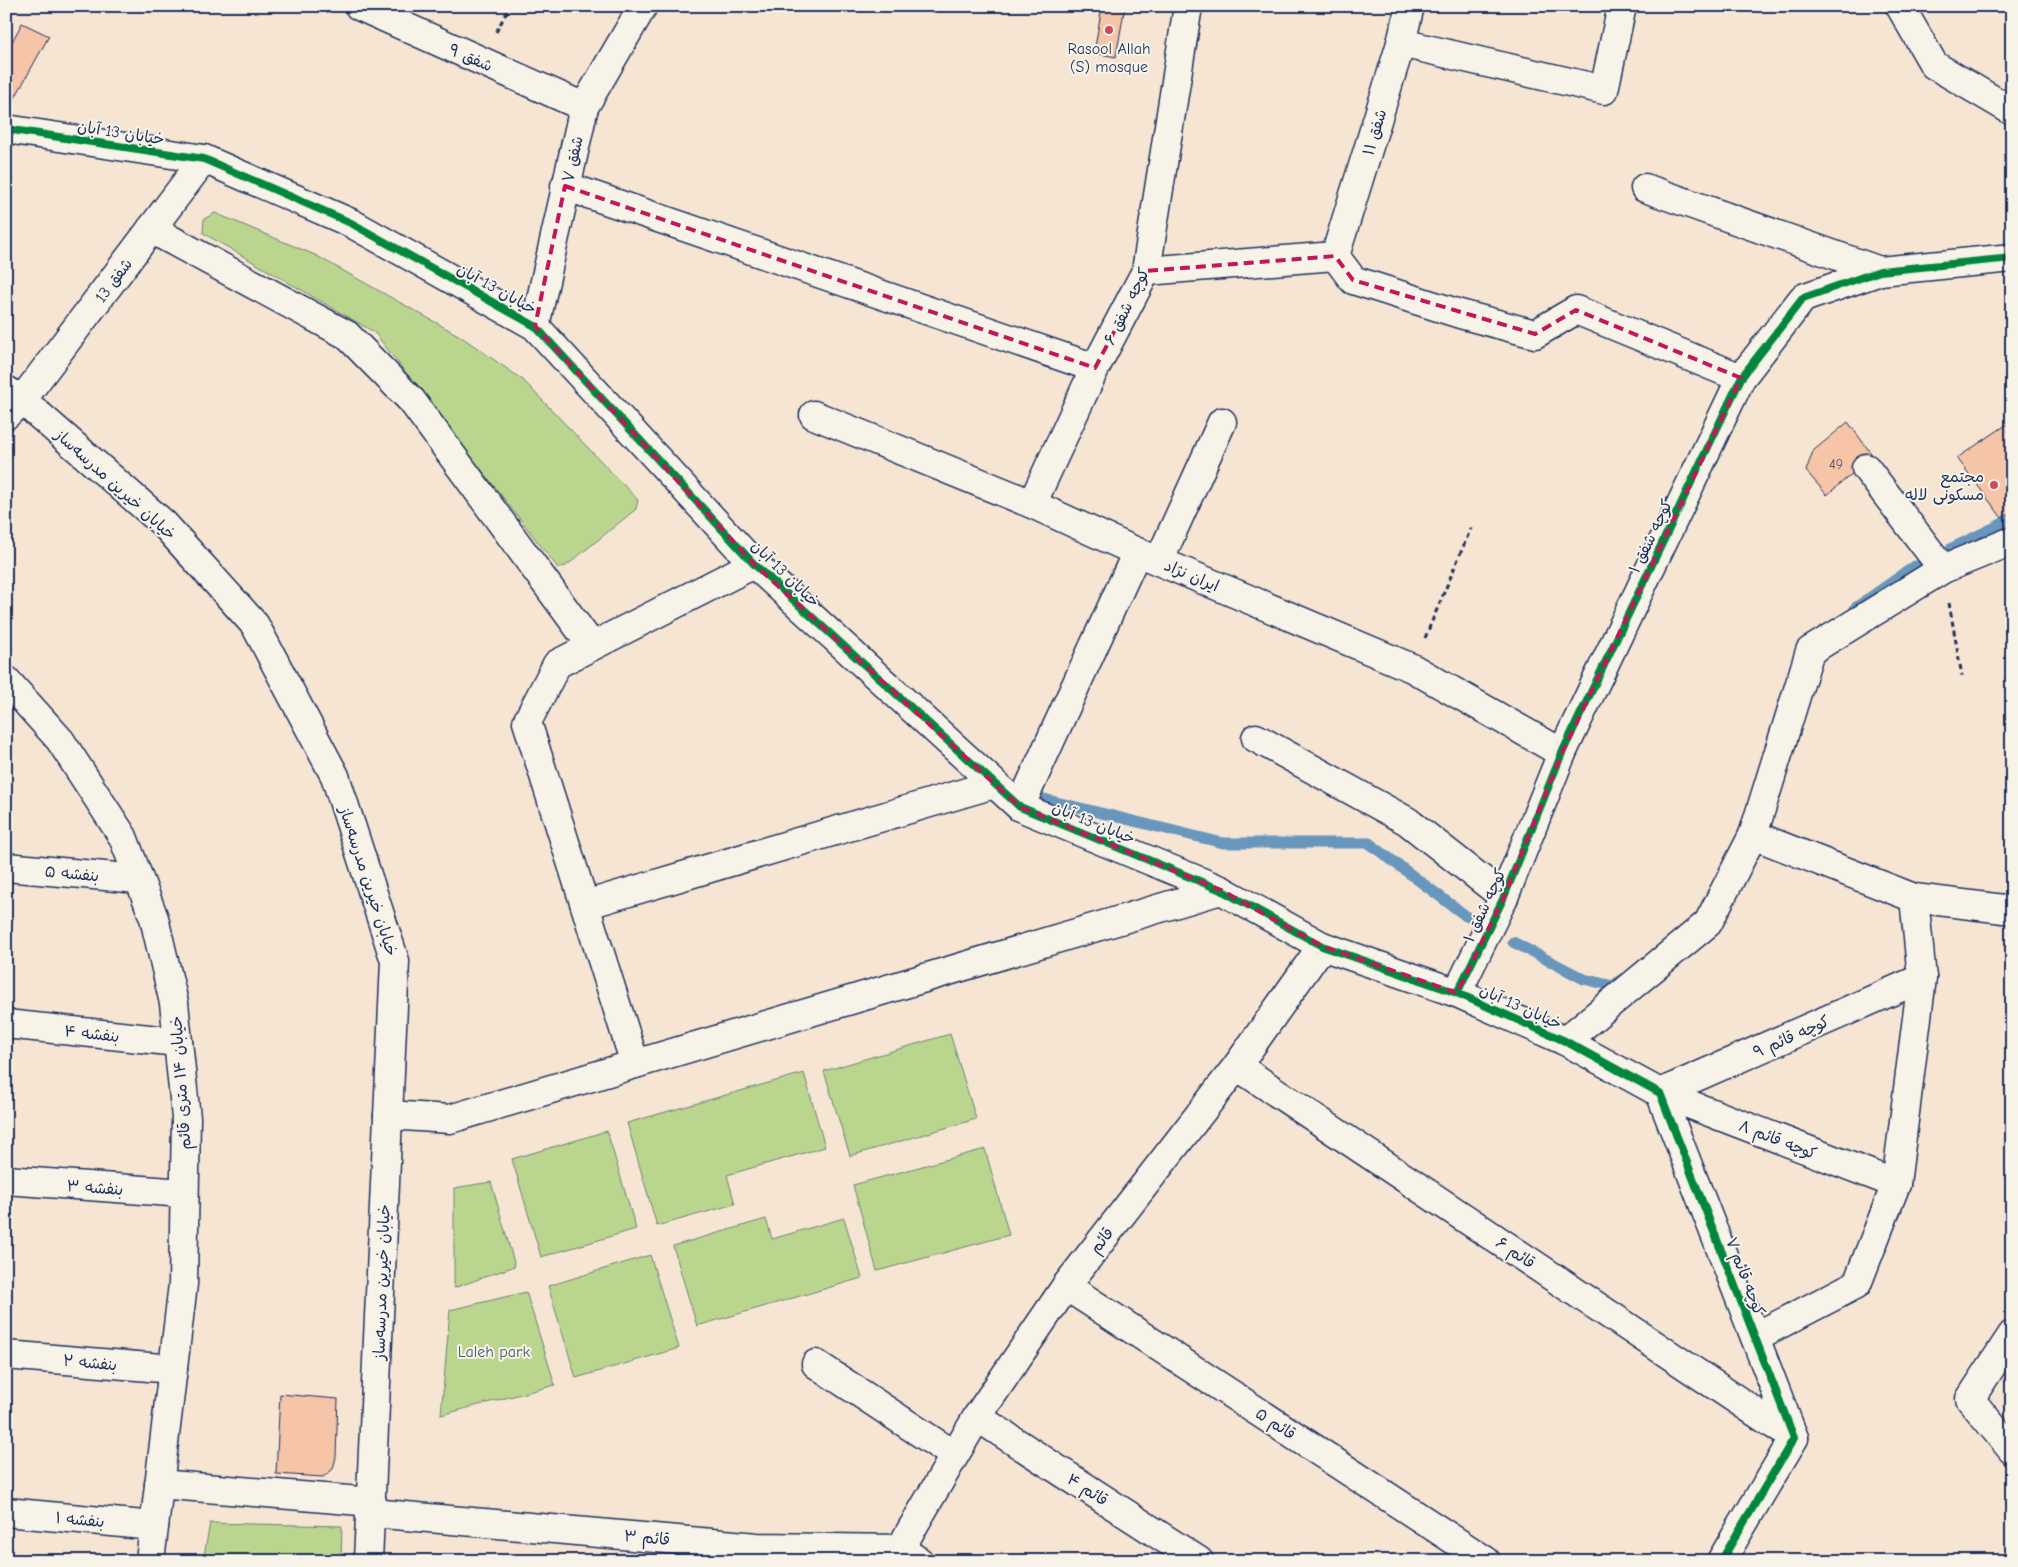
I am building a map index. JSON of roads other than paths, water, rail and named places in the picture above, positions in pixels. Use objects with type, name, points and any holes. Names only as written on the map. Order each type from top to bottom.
[{"type":"street","name":"شفق ۹","points":[[359,6],[584,107]]},
{"type":"street","name":"شفق ۷","points":[[535,326],[584,107],[643,6]]},
{"type":"street","name":"کوچه شفق ۶","points":[[1032,504],[1095,368],[1146,271],[1188,6]]},
{"type":"street","name":"شفق ۱۱","points":[[1335,256],[1401,43],[1410,6]]},
{"type":"street","points":[[1401,43],[1604,90],[1622,6]]},
{"type":"street","points":[[1900,6],[1934,65],[2012,111]]},
{"type":"street","name":"خیابان 13 آبان","points":[[6,129],[204,159],[352,223],[535,326],[754,564],[1020,807],[1222,890],[1322,946],[1457,993],[1565,1041]]},
{"type":"street","name":"شفق 13","points":[[12,402],[151,229],[204,159]]},
{"type":"street","points":[[565,186],[1095,368]]},
{"type":"street","points":[[1645,188],[1880,271]]},
{"type":"street","points":[[151,229],[347,335],[412,402],[592,646]]},
{"type":"street","points":[[1146,271],[1335,256],[1353,280],[1460,314],[1535,334],[1576,310],[1741,378]]},
{"type":"street","name":"کوچه شفق ۱","points":[[1457,993],[1504,897],[1562,752],[1741,378],[1803,298],[1880,271],[2012,258]]},
{"type":"street","name":"خیابان خیرین مدرسه‌ساز","points":[[12,402],[164,524],[255,625],[335,776],[395,961],[372,1507],[368,1561]]},
{"type":"street","name":"ایران نژاد","points":[[814,415],[1032,504],[1148,556],[1412,668],[1562,752]]},
{"type":"street","points":[[1020,807],[1148,556],[1222,422]]},
{"type":"street","points":[[1866,468],[1943,569]]},
{"type":"street","points":[[1660,1093],[1565,1041],[1708,923],[1753,835],[1810,651],[1943,569],[2012,540]]},
{"type":"street","points":[[635,1064],[527,722],[557,664],[754,564]]},
{"type":"street","name":"خیابان ۱۴ متری قائم","points":[[6,680],[60,740],[123,838],[156,928],[174,1003],[186,1118],[183,1284],[150,1561]]},
{"type":"street","points":[[1256,738],[1406,820],[1504,897]]},
{"type":"street","points":[[584,904],[994,784]]},
{"type":"street","points":[[1753,835],[1914,898],[2012,910]]},
{"type":"street","name":"بنفشه ۵","points":[[6,867],[138,879]]},
{"type":"street","points":[[388,1116],[450,1119],[1222,890]]},
{"type":"street","points":[[1755,1337],[1857,1284],[1896,1184],[1922,978],[1914,898]]},
{"type":"street","name":"قائم","points":[[910,1555],[954,1455],[977,1417],[1066,1286],[1237,1066],[1322,946]]},
{"type":"street","name":"کوچه قائم ۹","points":[[1660,1093],[1922,978]]},
{"type":"street","name":"بنفشه ۴","points":[[6,1024],[178,1042]]},
{"type":"street","name":"قائم ۶","points":[[1237,1066],[1794,1438]]},
{"type":"street","name":"کوچه قائم ۸","points":[[1660,1093],[1896,1184]]},
{"type":"street","name":"کوچه قائم ۷","points":[[1660,1093],[1794,1438]]},
{"type":"street","name":"بنفشه ۳","points":[[6,1180],[184,1193]]},
{"type":"street","name":"قائم ۵","points":[[1066,1286],[1486,1561]]},
{"type":"street","points":[[2012,1334],[1970,1399],[2012,1450]]},
{"type":"street","name":"بنفشه ۲","points":[[6,1355],[173,1369]]},
{"type":"street","points":[[816,1364],[954,1455]]},
{"type":"street","name":"قائم ۴","points":[[977,1417],[1199,1561]]},
{"type":"street","points":[[1725,1559],[1794,1438]]},
{"type":"street","name":"قائم ۳","points":[[159,1484],[372,1507],[757,1554],[910,1555]]},
{"type":"street","name":"بنفشه ۱","points":[[6,1512],[154,1526]]},
{"type":"waterway","points":[[1950,549],[2012,519]]},
{"type":"waterway","points":[[1855,608],[1915,566]]},
{"type":"waterway","points":[[1036,797],[1223,843],[1369,843],[1466,916]]},
{"type":"waterway","points":[[1513,942],[1584,979],[1613,986],[1622,979]]},
{"type":"place","name":"Rasool Allah (S) mosque","points":[[1109,30]]},
{"type":"place","name":"مجتمع مسکونی لاله","points":[[1994,485]]},
{"type":"park label","name":"Laleh park","points":[[494,1351]]}]
